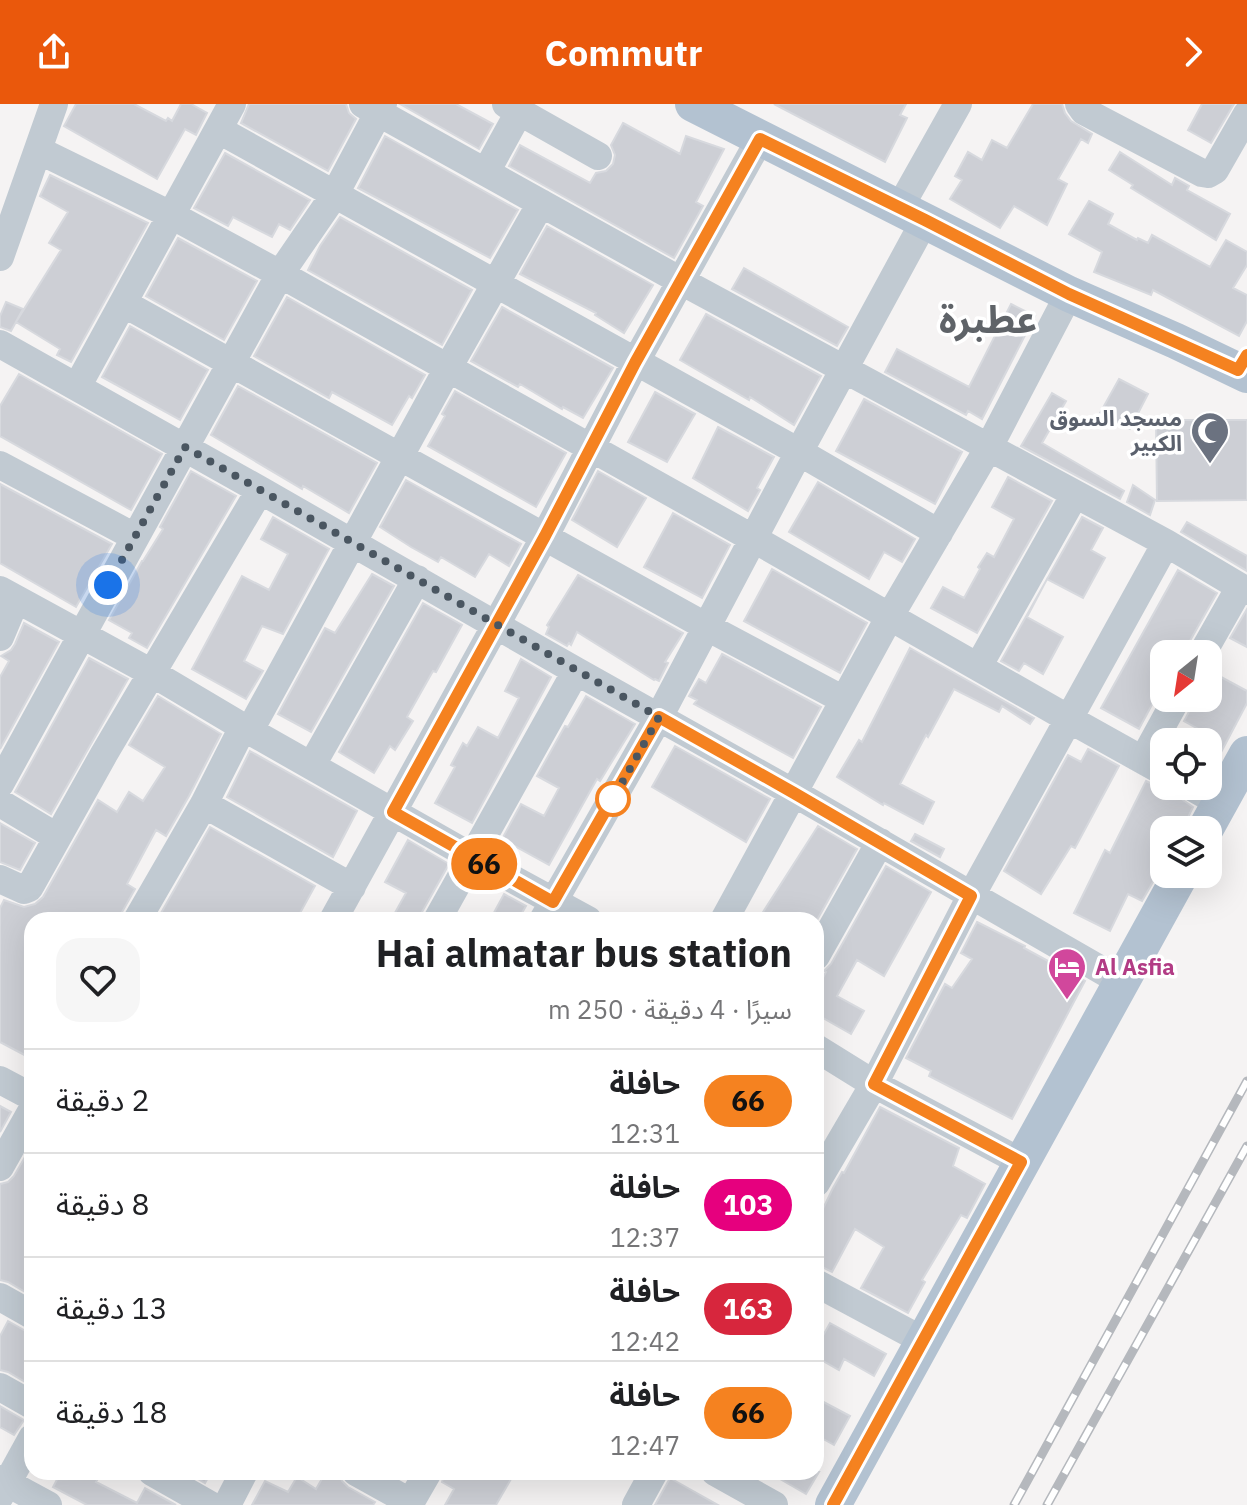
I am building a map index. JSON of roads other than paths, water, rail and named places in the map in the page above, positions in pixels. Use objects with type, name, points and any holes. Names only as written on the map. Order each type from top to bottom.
[{"type":"main road","points":[[693,104],[1069,294],[1244,367]]},
{"type":"main road","points":[[1205,806],[1247,754]]},
{"type":"main road","points":[[833,1505],[1173,888]]},
{"type":"street","points":[[0,257],[54,104]]},
{"type":"street","points":[[77,387],[232,104]]},
{"type":"street","points":[[0,637],[8,594],[472,857],[548,911],[659,717],[844,369],[958,104]]},
{"type":"street","points":[[1079,104],[1084,111],[1208,174],[1215,170],[1247,114]]},
{"type":"street","points":[[0,784],[280,274],[335,194],[375,107],[681,281],[1166,543],[1243,589],[1211,640]]},
{"type":"street","points":[[486,172],[512,108],[598,156]]},
{"type":"street","points":[[219,130],[939,533]]},
{"type":"street","points":[[338,912],[760,139]]},
{"type":"street","points":[[38,150],[171,215],[280,274],[1150,764]]},
{"type":"street","points":[[142,912],[354,542],[541,203]]},
{"type":"street","points":[[728,912],[890,616],[989,447],[1069,294]]},
{"type":"street","points":[[123,303],[844,700]]},
{"type":"street","points":[[0,344],[354,542],[1122,982]]},
{"type":"street","points":[[0,465],[135,537]]},
{"type":"street","points":[[0,880],[18,889],[29,888],[260,490]]},
{"type":"street","points":[[978,667],[1075,494]]},
{"type":"street","points":[[824,1169],[874,1084],[971,896],[1166,543]]},
{"type":"street","points":[[312,765],[417,579]]},
{"type":"street","points":[[441,912],[576,671]]},
{"type":"street","points":[[0,803],[57,837]]},
{"type":"street","points":[[204,804],[352,887]]},
{"type":"street","points":[[824,942],[880,842]]},
{"type":"street","points":[[824,1053],[874,1084],[1021,1162]]},
{"type":"street","points":[[0,1080],[24,1093]]},
{"type":"street","points":[[0,1167],[24,1124]]},
{"type":"street","points":[[824,1287],[924,1341]]},
{"type":"street","points":[[0,1297],[24,1310]]},
{"type":"street","points":[[0,1387],[24,1400]]},
{"type":"street","points":[[24,1451],[2,1486],[48,1505]]},
{"type":"street","points":[[166,1480],[210,1505]]},
{"type":"street","points":[[227,1505],[240,1480]]},
{"type":"street","points":[[370,1480],[410,1504],[424,1480]]},
{"type":"street","points":[[636,1505],[650,1480]]},
{"type":"street","points":[[729,1480],[774,1505]]},
{"type":"railway","points":[[1014,1505],[1247,1081]]},
{"type":"railway","points":[[1047,1505],[1247,1146]]},
{"type":"place","name":"مسجد السوق الكبير","points":[[1210,465]]},
{"type":"place","name":"Al Asfia","points":[[1067,1001]]},
{"type":"district","name":"عطبرة","points":[[988,320]]}]
